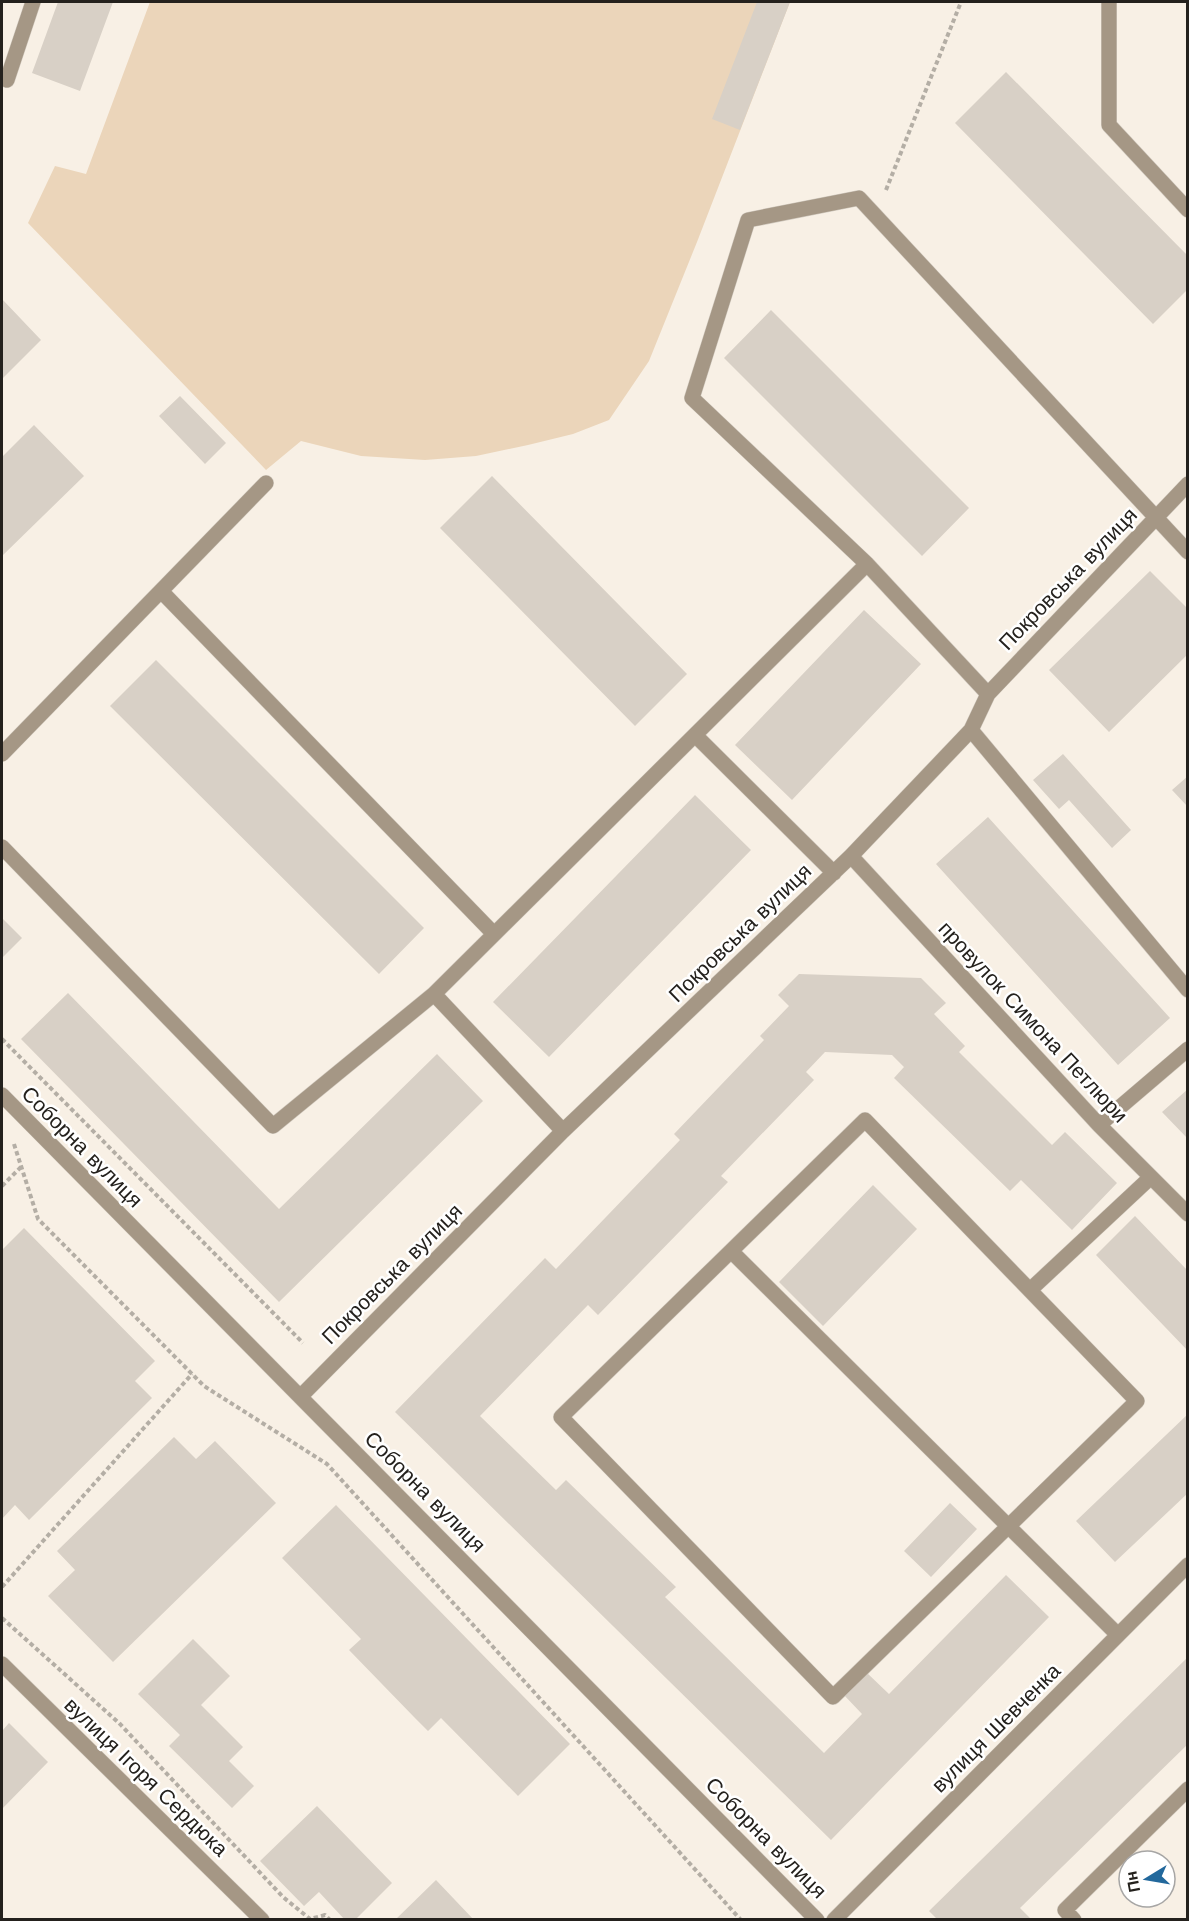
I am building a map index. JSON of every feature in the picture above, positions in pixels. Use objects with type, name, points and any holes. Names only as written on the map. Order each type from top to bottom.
[{"type":"street","points":[[2,78],[7,80],[33,2]]},
{"type":"street","points":[[1109,2],[1109,125],[1188,210]]},
{"type":"street","points":[[988,694],[867,564],[692,399],[748,220],[859,198],[1188,552]]},
{"type":"street","points":[[2,754],[266,483]]},
{"type":"street","name":"Покровська вулиця","points":[[301,1396],[563,1131],[852,856],[971,730],[988,694],[1188,484]]},
{"type":"street","points":[[2,847],[273,1126],[434,994],[867,564]]},
{"type":"street","points":[[161,591],[494,934]]},
{"type":"street","points":[[971,730],[1188,990]]},
{"type":"street","points":[[695,735],[834,873]]},
{"type":"street","name":"провулок Симона Петлюри","points":[[852,856],[1099,1125],[1188,1214]]},
{"type":"street","points":[[434,994],[563,1131]]},
{"type":"street","points":[[1099,1125],[1188,1048]]},
{"type":"street","name":"Соборна вулиця","points":[[2,1095],[817,1920]]},
{"type":"street","points":[[865,1120],[1030,1290],[1137,1401],[833,1697],[561,1417],[865,1120]]},
{"type":"street","points":[[1030,1290],[1151,1177]]},
{"type":"street","points":[[731,1251],[1118,1635]]},
{"type":"street","name":"вулиця Шевченка","points":[[834,1920],[1188,1565]]},
{"type":"street","name":"вулиця Ігоря Сердюка","points":[[2,1664],[262,1920]]},
{"type":"street","points":[[1074,1920],[1065,1910],[1188,1789]]},
{"type":"path","points":[[876,216],[961,2]]},
{"type":"path","points":[[2,1039],[303,1343]]},
{"type":"path","points":[[13,1141],[38,1219],[204,1386],[327,1464],[741,1920]]},
{"type":"path","points":[[2,1186],[21,1167]]},
{"type":"path","points":[[2,1587],[192,1374]]},
{"type":"path","points":[[2,1618],[119,1723],[283,1897],[310,1919],[325,1915],[330,1920]]},
{"type":"shaded area","points":[[150,2],[790,2],[649,361],[609,420],[573,434],[528,445],[476,456],[425,460],[361,456],[301,441],[266,470],[28,223],[55,166],[86,174]]},
{"type":"building","points":[[58,2],[113,2],[80,91],[32,73]]},
{"type":"building","points":[[757,2],[790,2],[740,130],[712,119]]},
{"type":"building","points":[[1006,72],[1188,256],[1188,289],[1153,324],[955,123]]},
{"type":"building","points":[[2,299],[41,340],[2,379]]},
{"type":"building","points":[[771,310],[969,508],[922,556],[724,358]]},
{"type":"building","points":[[180,396],[226,443],[205,464],[159,416]]},
{"type":"building","points":[[34,425],[84,476],[2,556],[2,457]]},
{"type":"building","points":[[492,476],[687,674],[635,726],[440,528]]},
{"type":"building","points":[[1150,571],[1188,609],[1188,654],[1109,732],[1049,670]]},
{"type":"building","points":[[864,610],[921,664],[792,800],[735,745]]},
{"type":"building","points":[[156,660],[424,928],[379,974],[110,706]]},
{"type":"building","points":[[1063,754],[1131,830],[1112,848],[1069,800],[1059,809],[1033,780]]},
{"type":"building","points":[[1188,776],[1188,807],[1172,790]]},
{"type":"building","points":[[695,795],[751,850],[549,1057],[493,1002]]},
{"type":"building","points":[[988,817],[1170,1018],[1118,1065],[936,864]]},
{"type":"building","points":[[2,918],[22,938],[2,958]]},
{"type":"building","points":[[799,974],[921,978],[946,1003],[934,1014],[965,1046],[959,1052],[1052,1145],[1065,1132],[1117,1183],[1072,1230],[1021,1180],[1010,1191],[894,1078],[904,1067],[892,1055],[825,1052],[806,1072],[814,1080],[721,1176],[728,1182],[598,1315],[588,1305],[480,1416],[556,1490],[566,1480],[676,1587],[665,1597],[824,1753],[862,1714],[843,1694],[866,1672],[889,1694],[1006,1575],[1049,1617],[831,1840],[395,1412],[545,1258],[556,1269],[680,1140],[674,1134],[764,1040],[760,1036],[789,1006],[778,995]]},
{"type":"building","points":[[68,993],[279,1209],[437,1054],[483,1101],[279,1302],[21,1039]]},
{"type":"building","points":[[1188,1089],[1188,1139],[1162,1112]]},
{"type":"building","points":[[873,1185],[917,1229],[823,1326],[779,1282]]},
{"type":"building","points":[[1135,1216],[1188,1271],[1188,1351],[1096,1255]]},
{"type":"building","points":[[24,1228],[155,1361],[135,1381],[152,1398],[29,1520],[15,1505],[2,1519],[2,1250]]},
{"type":"building","points":[[1188,1414],[1188,1493],[1115,1562],[1076,1521]]},
{"type":"building","points":[[174,1437],[196,1459],[215,1441],[276,1503],[113,1662],[48,1596],[75,1570],[57,1551]]},
{"type":"building","points":[[950,1503],[977,1529],[931,1577],[904,1551]]},
{"type":"building","points":[[336,1505],[570,1744],[518,1796],[441,1718],[428,1731],[414,1717],[349,1650],[361,1639],[282,1558]]},
{"type":"building","points":[[193,1639],[230,1676],[201,1705],[243,1747],[229,1761],[254,1786],[232,1808],[169,1746],[180,1735],[138,1694]]},
{"type":"building","points":[[1188,1657],[1188,1744],[1020,1908],[1032,1920],[938,1920],[929,1911]]},
{"type":"building","points":[[9,1723],[48,1762],[2,1809],[2,1731]]},
{"type":"building","points":[[317,1806],[392,1883],[355,1920],[345,1920],[319,1892],[304,1906],[260,1861]]},
{"type":"building","points":[[436,1880],[474,1920],[395,1920]]}]
